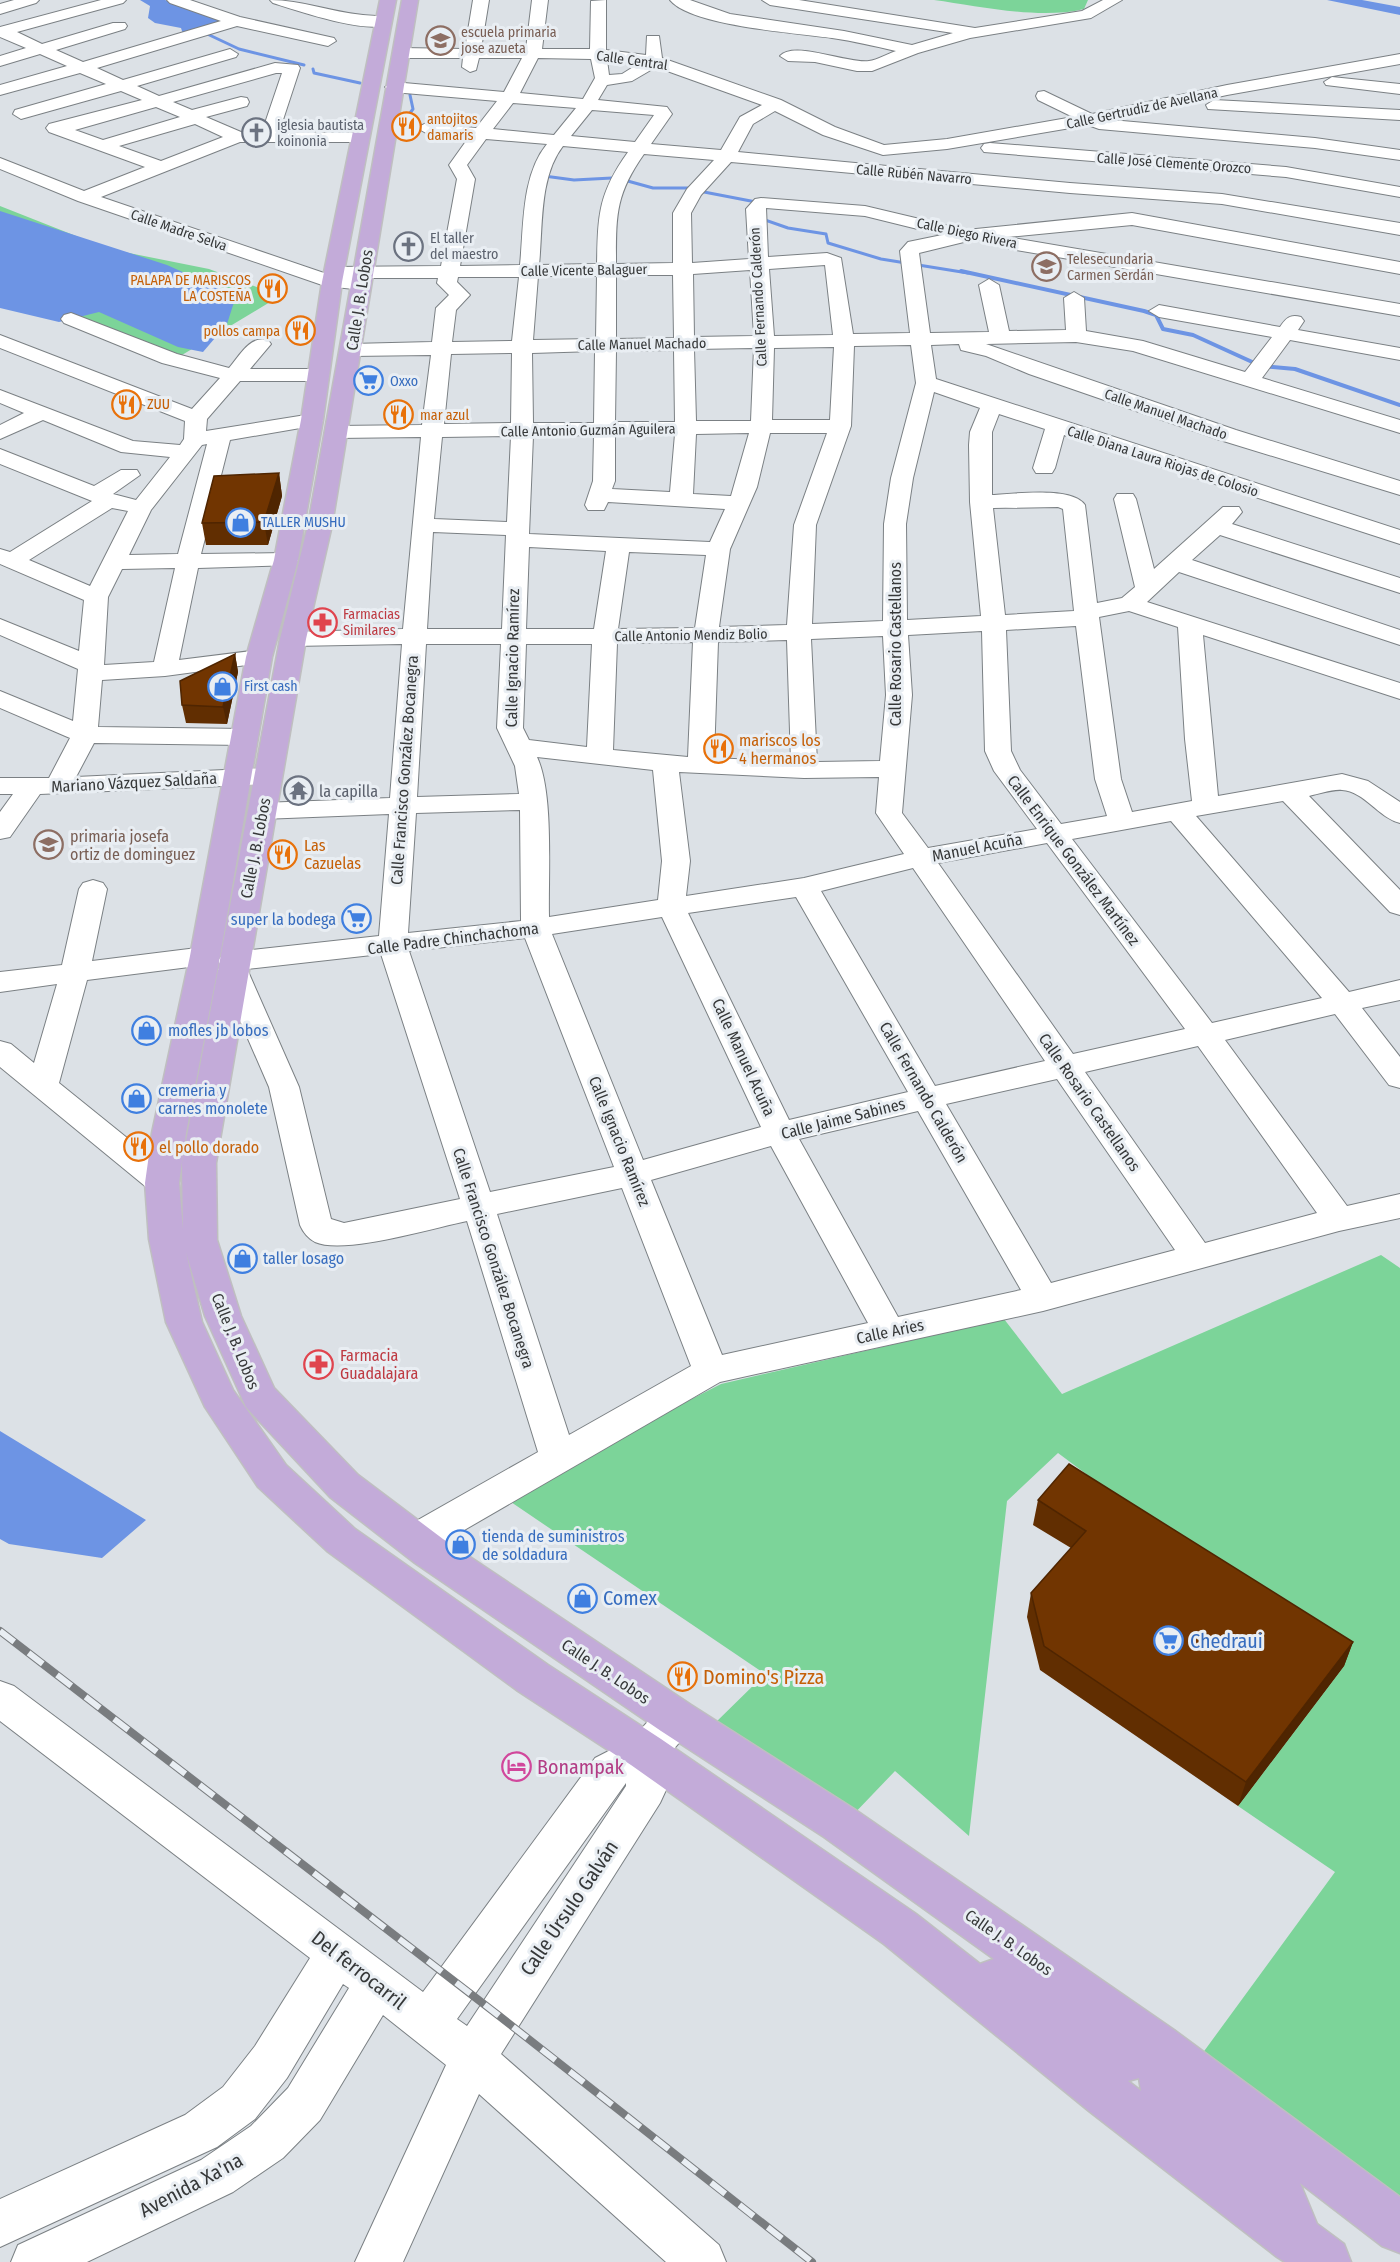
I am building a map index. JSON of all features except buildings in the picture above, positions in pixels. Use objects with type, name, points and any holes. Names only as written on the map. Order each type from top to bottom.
[{"type":"main road","name":"Calle J. B. Lobos","points":[[388,0],[360,138],[348,278],[351,350],[324,426],[259,657],[244,736],[262,811],[224,962],[169,1133],[162,1183],[166,1239],[184,1323],[218,1397],[272,1476],[341,1540],[533,1678],[646,1752],[900,1929],[1106,2094],[1310,2251]]},
{"type":"main road","name":"Calle J. B. Lobos","points":[[410,0],[401,53],[348,278],[318,375],[324,426],[320,525],[293,639],[253,777],[224,962],[199,1163],[200,1240],[223,1316],[259,1397],[344,1486],[415,1540],[676,1718],[839,1823],[1157,2046],[1400,2228]]},
{"type":"main road","points":[[900,1929],[926,1934],[939,1940],[1080,2039],[1113,2056],[1136,2056],[1157,2046],[1165,2094],[1179,2113],[1280,2195],[1310,2251]]},
{"type":"street","points":[[0,9],[31,0]]},
{"type":"street","points":[[1,32],[118,0]]},
{"type":"street","points":[[182,3],[207,0]]},
{"type":"street","points":[[278,0],[335,17],[382,22]]},
{"type":"street","points":[[471,60],[481,0]]},
{"type":"street","points":[[448,271],[466,179],[458,165],[480,133],[511,96],[535,54],[540,0]]},
{"type":"street","points":[[678,0],[695,9],[751,21],[825,32],[912,50]]},
{"type":"street","points":[[770,0],[978,33]]},
{"type":"street","points":[[788,56],[814,57],[865,66],[880,64],[912,50],[978,33],[1086,15],[1114,0]]},
{"type":"street","points":[[599,1],[598,54],[602,81],[626,78],[654,61],[653,39]]},
{"type":"street","points":[[182,3],[236,21],[328,41]]},
{"type":"street","points":[[0,90],[204,33],[236,21]]},
{"type":"street","points":[[0,61],[119,26]]},
{"type":"street","points":[[1,32],[159,99],[238,137]]},
{"type":"street","name":"Calle Central","points":[[401,53],[471,60],[535,54],[598,54],[654,61],[694,73],[775,104],[829,130],[883,150]]},
{"type":"street","points":[[21,114],[230,54]]},
{"type":"street","points":[[1332,56],[1357,67]]},
{"type":"street","name":"Calle Gertrudiz de Avellana","points":[[883,150],[947,144],[1160,105],[1198,101],[1227,90],[1400,59]]},
{"type":"street","points":[[1264,65],[1294,78],[1400,88]]},
{"type":"street","points":[[59,129],[159,99],[287,66],[292,68],[269,137]]},
{"type":"street","points":[[664,82],[694,73]]},
{"type":"street","points":[[1197,78],[1227,90]]},
{"type":"street","name":"Calle Ignacio Ramírez","points":[[602,81],[588,104],[541,166],[522,346],[522,431],[510,728],[528,766],[533,801],[536,928],[711,1371]]},
{"type":"street","points":[[393,87],[511,96],[661,111],[664,114],[611,193],[607,213],[605,430],[599,500],[658,517],[718,549]]},
{"type":"street","points":[[1134,93],[1160,105]]},
{"type":"street","points":[[1044,96],[1087,120],[1110,125],[1400,154]]},
{"type":"street","points":[[1196,133],[1198,101],[1400,115]]},
{"type":"street","points":[[104,146],[144,131],[241,102]]},
{"type":"street","points":[[422,525],[618,546],[658,517],[685,477],[681,232],[685,207],[693,193],[727,156],[746,121],[775,104]]},
{"type":"street","points":[[0,107],[161,167]]},
{"type":"street","name":"Calle Rubén Navarro","points":[[426,128],[1070,188],[1222,199],[1400,229]]},
{"type":"street","points":[[84,196],[238,137],[360,138]]},
{"type":"street","name":"Calle José Clemente Orozco","points":[[947,144],[1286,172],[1400,192]]},
{"type":"street","points":[[1070,188],[1084,156]]},
{"type":"street","name":"Calle Madre Selva","points":[[0,163],[84,196],[348,278]]},
{"type":"street","points":[[789,190],[807,164]]},
{"type":"street","points":[[865,211],[891,171]]},
{"type":"street","name":"Calle Diego Rivera","points":[[789,190],[865,211],[968,235],[1328,276],[1400,310]]},
{"type":"street","name":"Calle Fernando Calderón","points":[[702,764],[706,635],[718,549],[746,487],[761,428],[764,341],[756,264],[755,209],[761,203],[789,190]]},
{"type":"street","points":[[1250,380],[1328,276],[1374,224],[1400,201]]},
{"type":"street","points":[[968,235],[1119,219],[1142,220],[1328,276],[1400,268]]},
{"type":"street","name":"Calle Rosario Castellanos","points":[[968,235],[910,248],[926,339],[926,383],[902,478],[895,524],[895,629],[899,695],[889,813],[1198,1258]]},
{"type":"street","name":"Calle Vicente Balaguer","points":[[348,278],[448,271],[682,269],[833,261],[835,262],[844,340]]},
{"type":"street","name":"Calle Francisco González Bocanegra","points":[[448,271],[447,283],[460,295],[446,308],[422,525],[393,946],[477,1208],[527,1354],[557,1457]]},
{"type":"street","points":[[989,285],[1000,336]]},
{"type":"street","points":[[1074,298],[1076,336]]},
{"type":"street","points":[[1159,311],[1400,354]]},
{"type":"street","points":[[71,319],[171,359],[234,375],[318,375]]},
{"type":"street","name":"Calle Manuel Machado","points":[[351,350],[1076,336],[1136,345],[1400,427]]},
{"type":"street","name":"Calle Manuel Machado","points":[[926,339],[992,351],[1036,370],[1228,435],[1400,488]]},
{"type":"street","points":[[804,770],[799,633],[805,525],[840,426],[844,340]]},
{"type":"street","points":[[0,341],[192,437]]},
{"type":"street","points":[[0,831],[45,787],[86,735],[96,597],[141,508],[234,375],[261,344]]},
{"type":"street","name":"Calle Diana Laura Riojas de Colosio","points":[[926,383],[1400,537]]},
{"type":"street","name":"Calle Antonio Guzmán Aguilera","points":[[0,396],[129,447],[192,437],[324,426],[433,432],[840,426]]},
{"type":"street","name":"Calle Enrique González Martínez","points":[[992,405],[981,432],[980,445],[981,502],[994,623],[998,751],[1007,771],[1204,1033],[1339,1219]]},
{"type":"street","points":[[0,434],[41,413]]},
{"type":"street","points":[[1044,468],[1056,426]]},
{"type":"street","points":[[1192,468],[1228,435]]},
{"type":"street","points":[[165,669],[188,561],[220,436]]},
{"type":"street","points":[[0,456],[102,497],[141,508]]},
{"type":"street","points":[[6,558],[102,497],[129,475]]},
{"type":"street","points":[[1139,597],[1253,490]]},
{"type":"street","points":[[1125,499],[1139,597],[1191,635],[1400,714]]},
{"type":"street","points":[[981,502],[1060,500],[1074,505],[1079,560],[1108,779],[1122,821]]},
{"type":"street","points":[[658,517],[739,503]]},
{"type":"street","points":[[1216,526],[1400,586]]},
{"type":"street","points":[[600,755],[605,637],[618,546]]},
{"type":"street","points":[[6,558],[96,597]]},
{"type":"street","points":[[114,562],[286,560]]},
{"type":"street","points":[[1177,563],[1400,638]]},
{"type":"street","name":"Calle Antonio Mendiz Bolio","points":[[293,639],[512,634],[605,637],[895,629],[1076,619],[1095,610],[1139,597]]},
{"type":"street","points":[[0,627],[92,669],[165,669],[259,657]]},
{"type":"street","points":[[1191,635],[1400,691]]},
{"type":"street","points":[[1191,635],[1206,804]]},
{"type":"street","points":[[0,699],[86,735],[244,736]]},
{"type":"street","points":[[518,747],[665,764],[804,770],[893,769]]},
{"type":"street","points":[[665,764],[676,861],[671,907]]},
{"type":"street","name":"Mariano Vázquez Saldaña","points":[[0,786],[45,787],[253,777]]},
{"type":"street","name":"Manuel Acuña","points":[[671,907],[804,887],[921,858],[1052,832],[1342,782],[1354,784],[1400,815]]},
{"type":"street","points":[[1289,791],[1400,906]]},
{"type":"street","points":[[262,811],[533,801]]},
{"type":"street","points":[[1177,811],[1343,1004],[1400,1078]]},
{"type":"street","name":"Calle Fernando Calderón","points":[[804,887],[1043,1298]]},
{"type":"street","points":[[43,1087],[74,975],[93,889]]},
{"type":"street","name":"Calle Padre Chinchachoma","points":[[0,982],[393,946],[536,928],[671,907]]},
{"type":"street","name":"Calle Manuel Acuña","points":[[671,907],[780,1133],[889,1331]]},
{"type":"street","name":"Calle Jaime Sabines","points":[[224,962],[285,1087],[316,1224],[326,1233],[344,1235],[633,1174],[780,1133],[1204,1033],[1400,990]]},
{"type":"street","points":[[0,1050],[162,1183]]},
{"type":"street","name":"Calle Aries","points":[[415,1540],[711,1371],[1043,1298],[1339,1219],[1400,1206]]},
{"type":"street","name":"Del ferrocarril","points":[[0,1698],[338,1953],[472,2058],[702,2262]]},
{"type":"street","points":[[428,2024],[609,1771],[646,1752],[676,1718]]},
{"type":"street","name":"Calle Úrsulo Galván","points":[[379,2262],[472,2058],[643,1797],[646,1790],[646,1752]]},
{"type":"street","points":[[0,2223],[201,2131],[239,2103],[271,2062],[338,1953]]},
{"type":"street","name":"Avenida Xa'na","points":[[35,2262],[218,2176],[267,2142],[304,2104],[377,1983]]},
{"type":"street","points":[[239,2103],[267,2142]]},
{"type":"green space","points":[[934,0],[1088,0],[1084,9],[1029,13]]},
{"type":"green space","points":[[0,206],[109,249],[209,269],[280,296],[182,355],[87,325],[0,305]]},
{"type":"green space","points":[[1381,1255],[1400,1268],[1400,2209],[1202,2054],[1335,1872],[1238,1806],[1344,1666],[1058,1453],[1007,1501],[969,1836],[895,1771],[850,1818],[711,1727],[765,1674],[502,1496],[721,1384],[1004,1319],[1062,1394]]},
{"type":"water","points":[[140,0],[165,0],[227,20],[183,34],[181,28],[155,23],[148,18],[150,6]]},
{"type":"water","points":[[1327,0],[1362,0],[1400,7],[1400,15]]},
{"type":"water","points":[[0,211],[167,265],[236,296],[227,324],[203,352],[178,347],[99,312],[59,322],[0,308]]},
{"type":"water","points":[[0,1431],[146,1520],[102,1558],[9,1544],[0,1539]]},
{"type":"waterway","points":[[203,32],[239,49],[304,65]]},
{"type":"waterway","points":[[313,69],[314,73],[360,83]]},
{"type":"waterway","points":[[410,95],[413,109],[405,120],[410,124],[427,126]]},
{"type":"waterway","points":[[544,176],[574,180],[612,178]]},
{"type":"waterway","points":[[624,180],[653,188],[691,188]]},
{"type":"waterway","points":[[704,192],[756,202],[755,205]]},
{"type":"waterway","points":[[762,219],[788,228],[826,234],[828,243],[881,259],[968,273]]},
{"type":"waterway","points":[[961,271],[1144,311],[1156,315],[1163,329],[1193,335],[1261,366],[1295,369],[1400,405]]},
{"type":"railway","points":[[0,1631],[498,2015],[812,2262]]},
{"type":"place","name":"escuela primaria jose azueta","points":[[440,40]]},
{"type":"place","name":"antojitos damaris","points":[[406,127]]},
{"type":"place","name":"iglesia bautista koinonia","points":[[256,133]]},
{"type":"place","name":"El taller del maestro","points":[[409,246]]},
{"type":"place","name":"Telesecundaria Carmen Serdán","points":[[1046,267]]},
{"type":"place","name":"PALAPA DE MARISCOS LA COSTEÑA","points":[[272,288]]},
{"type":"place","name":"pollos campa","points":[[301,331]]},
{"type":"place","name":"Oxxo","points":[[369,381]]},
{"type":"place","name":"ZUU","points":[[126,404]]},
{"type":"place","name":"mar azul","points":[[399,415]]},
{"type":"place","name":"TALLER MUSHU","points":[[240,522]]},
{"type":"place","name":"Farmacias Similares","points":[[322,622]]},
{"type":"place","name":"First cash","points":[[223,686]]},
{"type":"place","name":"mariscos los 4 hermanos","points":[[718,749]]},
{"type":"place","name":"la capilla","points":[[298,791]]},
{"type":"place","name":"primaria josefa ortiz de dominguez","points":[[49,845]]},
{"type":"place","name":"Las Cazuelas","points":[[283,854]]},
{"type":"place","name":"super la bodega","points":[[357,919]]},
{"type":"place","name":"mofles jb lobos","points":[[147,1030]]},
{"type":"place","name":"cremeria y carnes monolete","points":[[137,1099]]},
{"type":"place","name":"el pollo dorado","points":[[138,1147]]},
{"type":"place","name":"taller losago","points":[[242,1258]]},
{"type":"place","name":"Farmacia Guadalajara","points":[[319,1364]]},
{"type":"place","name":"tienda de suministros de soldadura","points":[[461,1545]]},
{"type":"place","name":"Comex","points":[[582,1598]]},
{"type":"place","name":"Chedraui","points":[[1169,1641]]},
{"type":"place","name":"Domino's Pizza","points":[[682,1677]]},
{"type":"place","name":"Bonampak","points":[[516,1767]]}]
